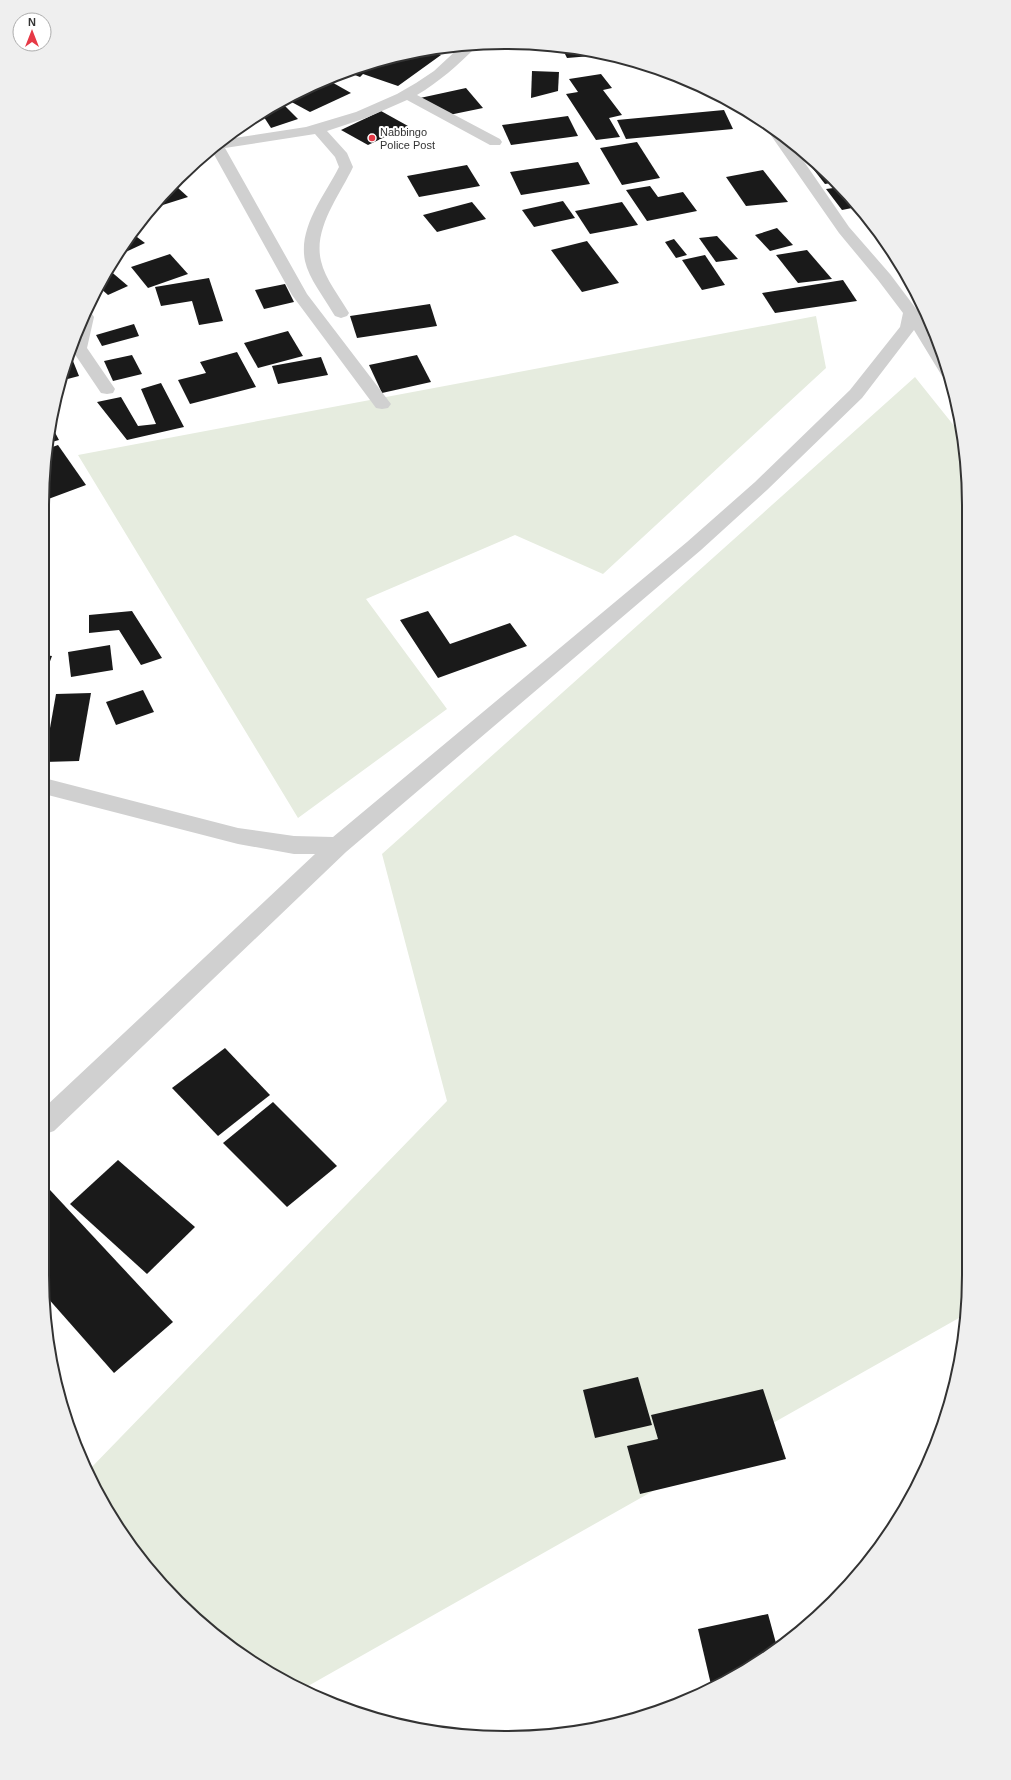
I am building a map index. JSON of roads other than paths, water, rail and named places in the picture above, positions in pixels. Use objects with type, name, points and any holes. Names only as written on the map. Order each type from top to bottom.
[{"type":"street","points":[[228,143],[318,129],[407,95],[441,74],[465,51]]},
{"type":"street","points":[[407,95],[495,142]]},
{"type":"street","points":[[318,129],[342,156],[346,166],[314,229],[312,242],[314,262],[341,313]]},
{"type":"street","points":[[784,144],[844,230],[884,277],[911,313],[935,351]]},
{"type":"street","points":[[219,150],[300,295],[382,404]]},
{"type":"street","points":[[49,1119],[338,846],[694,546],[762,486],[856,394],[908,327],[911,313]]},
{"type":"street","points":[[81,338],[79,348],[107,389]]},
{"type":"street","points":[[49,787],[238,836],[294,845],[338,846]]},
{"type":"place","name":"Nabbingo Police Post","points":[[372,138]]}]
